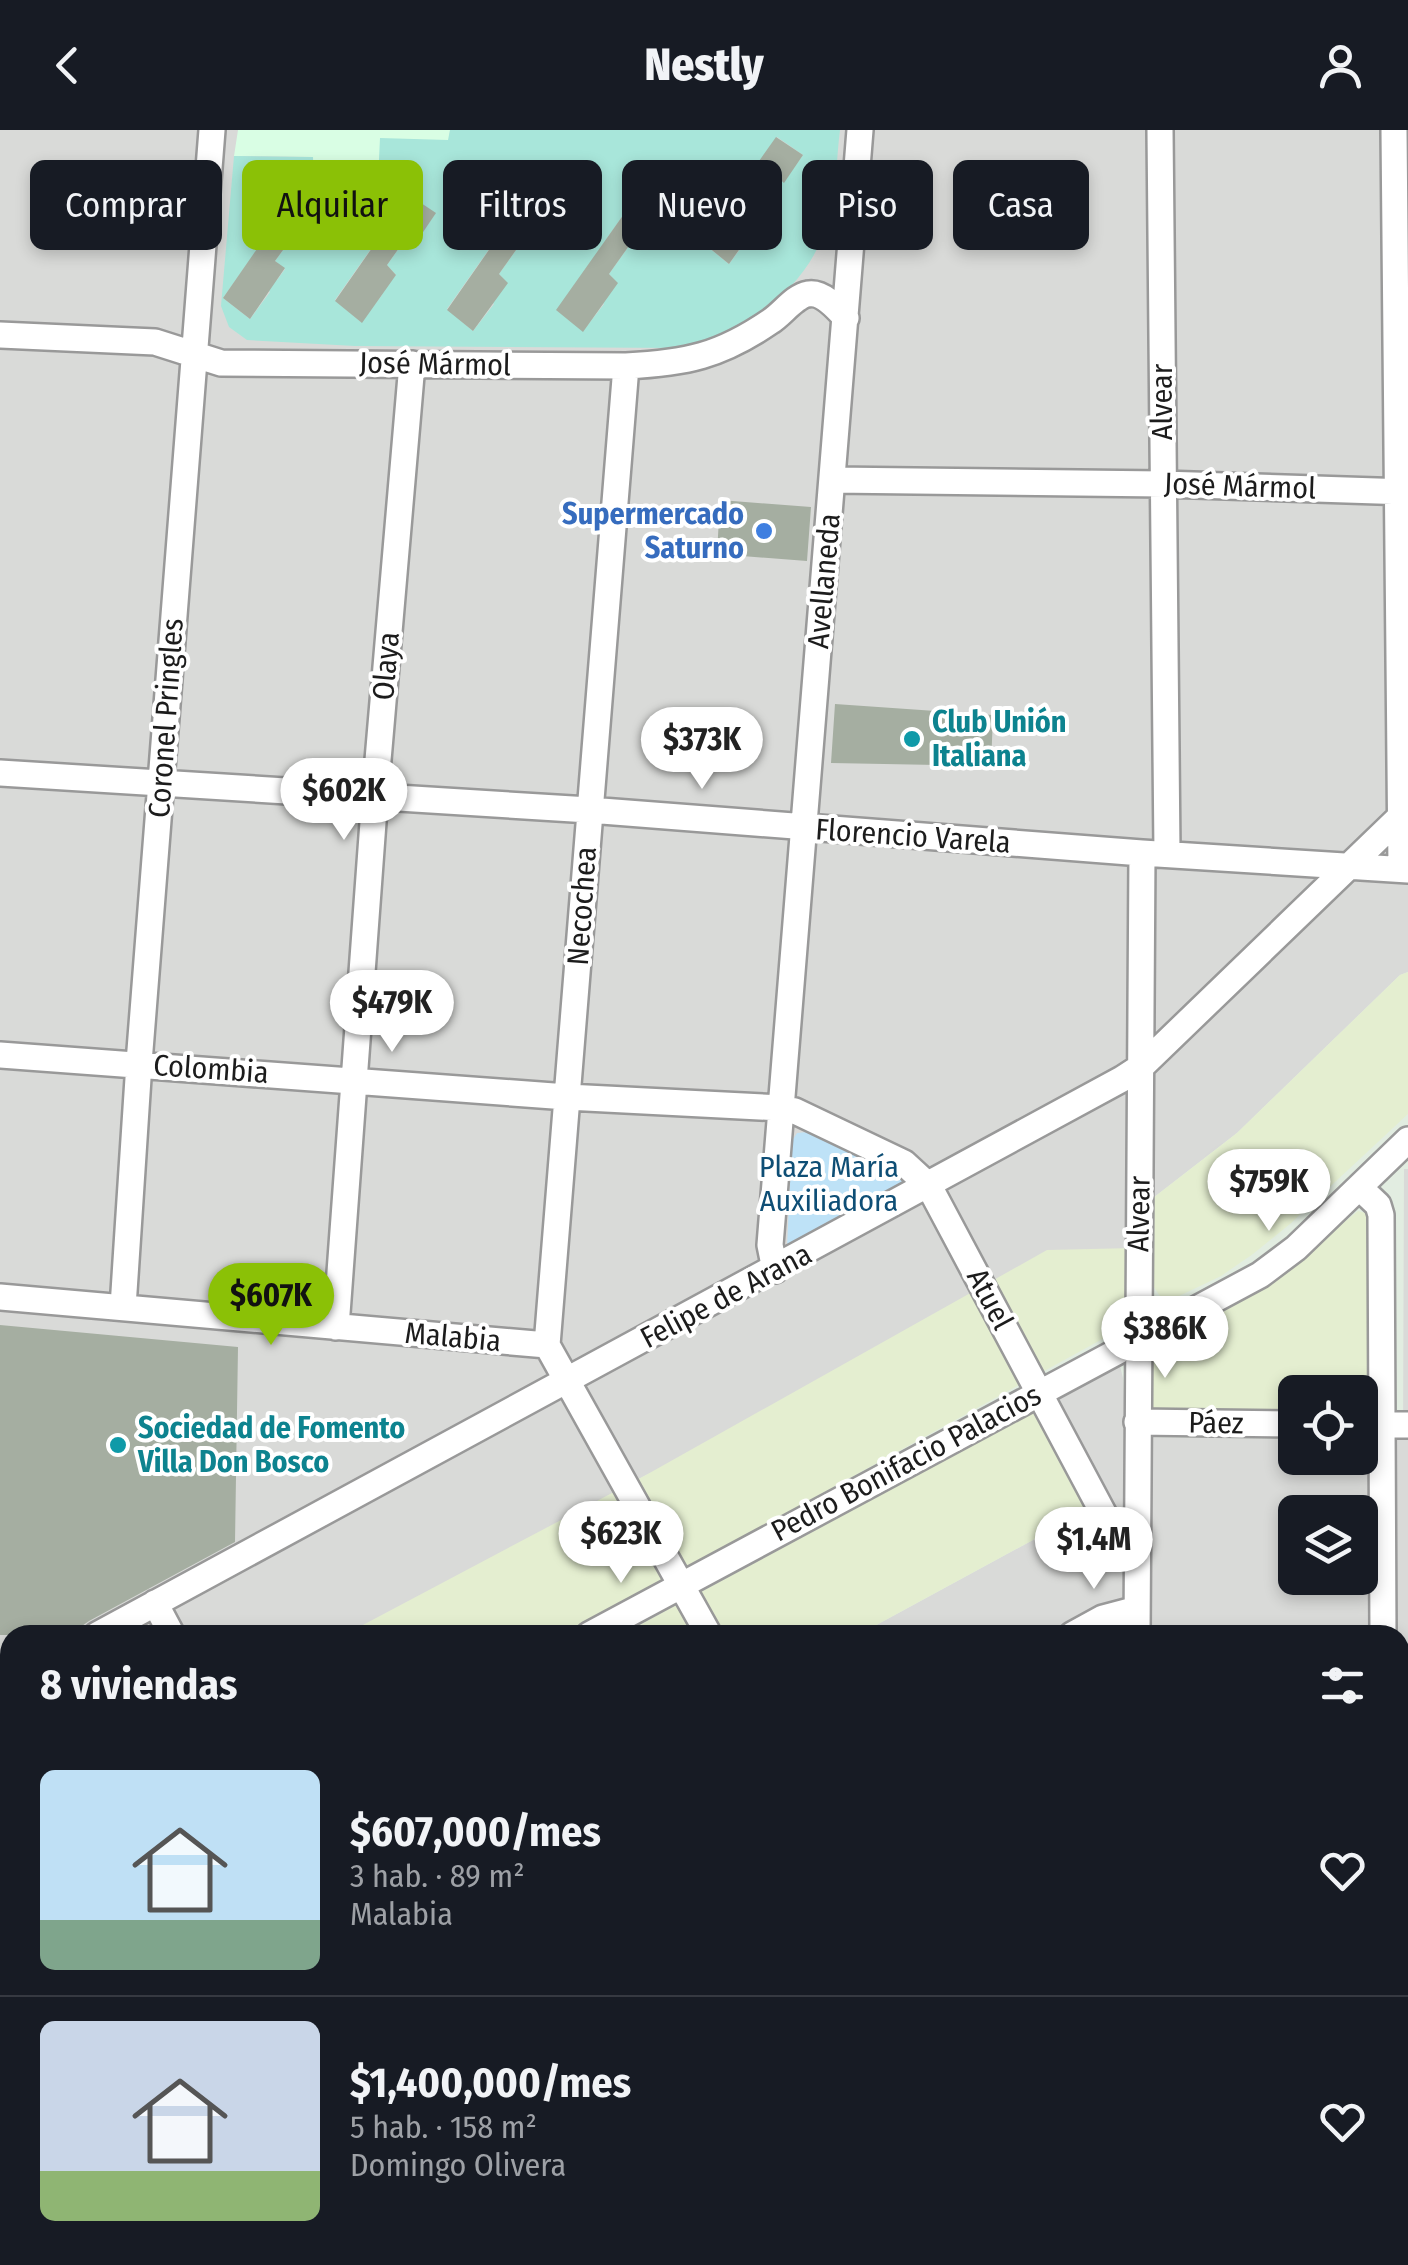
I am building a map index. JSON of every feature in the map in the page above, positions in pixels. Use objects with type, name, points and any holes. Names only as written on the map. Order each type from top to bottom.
[{"type":"street","name":"Coronel Pringles","points":[[123,1307],[192,353],[212,130]]},
{"type":"street","name":"Avellaneda","points":[[774,1270],[770,1245],[860,130]]},
{"type":"street","name":"Alvear","points":[[1137,1622],[1142,1066],[1154,853],[1163,484],[1160,130]]},
{"type":"street","points":[[1394,130],[1403,492],[1400,817],[1404,869]]},
{"type":"street","name":"José Mármol","points":[[0,335],[155,342],[221,363],[626,366],[678,364],[722,349],[772,320],[805,294],[824,298],[846,318]]},
{"type":"street","name":"Olaya","points":[[336,1327],[412,364]]},
{"type":"street","name":"Necochea","points":[[546,1345],[626,366]]},
{"type":"street","name":"José Mármol","points":[[833,480],[1403,492]]},
{"type":"street","name":"Florencio Varela","points":[[0,773],[375,795],[1404,869]]},
{"type":"street","name":"Felipe de Arana","points":[[115,1625],[929,1186],[1142,1066],[1400,817]]},
{"type":"street","name":"Colombia","points":[[0,1055],[568,1097],[781,1108]]},
{"type":"street","name":"Atuel","points":[[781,1108],[794,1110],[904,1163],[929,1186],[1117,1539],[1135,1558]]},
{"type":"street","name":"Pedro Bonifacio Palacios","points":[[607,1625],[1260,1275],[1296,1248],[1407,1143]]},
{"type":"street","points":[[1360,1188],[1378,1204],[1381,1215],[1373,1375]]},
{"type":"street","name":"Malabia","points":[[0,1297],[546,1345]]},
{"type":"street","points":[[546,1345],[703,1625]]},
{"type":"street","name":"Páez","points":[[1136,1422],[1278,1424]]},
{"type":"street","points":[[1378,1425],[1408,1424]]},
{"type":"street","points":[[1374,1475],[1382,1625]]},
{"type":"street","points":[[154,1603],[166,1625]]},
{"type":"street","points":[[1090,1625],[1103,1618],[1137,1622]]},
{"type":"shaded area","points":[[0,130],[1408,130],[1408,972],[1400,975],[1237,1133],[1153,1198],[1136,1201],[1135,1248],[646,1475],[370,1625],[0,1625]]},
{"type":"shaded area","points":[[238,130],[450,130],[449,140],[415,160],[234,156]]},
{"type":"shaded area","points":[[450,130],[840,130],[837,160],[802,160],[802,250],[816,250],[807,267],[773,303],[732,331],[709,341],[685,348],[355,346],[247,340],[229,327],[221,306],[234,156],[313,157],[313,160],[242,160],[242,250],[257,250],[223,298],[250,319],[270,292],[261,284],[268,274],[277,280],[285,269],[275,261],[283,250],[370,250],[335,300],[361,322],[382,295],[373,287],[381,278],[388,284],[396,275],[387,265],[398,250],[423,250],[423,231],[435,214],[423,205],[423,160],[379,160],[380,138],[448,140]]},
{"type":"shaded area","points":[[1408,972],[1408,1114],[1253,1254],[1221,1276],[1177,1297],[1162,1299],[1149,1280],[1153,1198],[1237,1133],[1400,975]]},
{"type":"shaded area","points":[[1404,1169],[1408,1169],[1408,1625],[876,1625],[1090,1509],[1052,1400],[1108,1367],[1120,1366],[1126,1437],[1278,1439],[1278,1475],[1378,1475],[1378,1440],[1403,1440]]},
{"type":"shaded area","points":[[1358,1211],[1369,1214],[1376,1375],[1278,1375],[1278,1417],[1155,1411],[1150,1405],[1152,1358],[1157,1347],[1266,1285]]},
{"type":"shaded area","points":[[1135,1248],[1128,1325],[582,1625],[363,1625],[646,1475],[1047,1250]]},
{"type":"shaded area","points":[[1033,1413],[1045,1422],[1090,1509],[876,1625],[640,1625]]},
{"type":"green space","name":"Plaza María Auxiliadora","points":[[808,1132],[901,1171],[907,1181],[787,1247],[792,1141],[797,1133]]},
{"type":"building","points":[[776,137],[803,155],[784,183],[782,160],[760,160]]},
{"type":"building","points":[[423,204],[436,213],[423,232]]},
{"type":"building","points":[[622,217],[622,250],[626,250],[609,274],[618,283],[583,332],[556,310]]},
{"type":"building","points":[[256,250],[283,250],[275,261],[285,268],[250,319],[223,298]]},
{"type":"building","points":[[371,250],[398,250],[387,265],[396,275],[362,323],[335,301]]},
{"type":"building","points":[[489,250],[516,250],[499,274],[508,283],[473,331],[447,310]]},
{"type":"building","points":[[712,250],[739,250],[729,264]]},
{"type":"building","name":"Supermercado Saturno","points":[[720,500],[811,507],[807,561],[717,554]]},
{"type":"building","name":"Club Unión Italiana","points":[[835,704],[993,715],[991,766],[831,763]]},
{"type":"building","name":"Sociedad de Fomento Villa Don Bosco","points":[[0,1325],[238,1347],[235,1542],[83,1625],[0,1625]]},
{"type":"place","name":"Supermercado Saturno","points":[[764,531]]},
{"type":"place","name":"Club Unión Italiana","points":[[912,739]]},
{"type":"place","name":"Sociedad de Fomento Villa Don Bosco","points":[[118,1445]]}]
